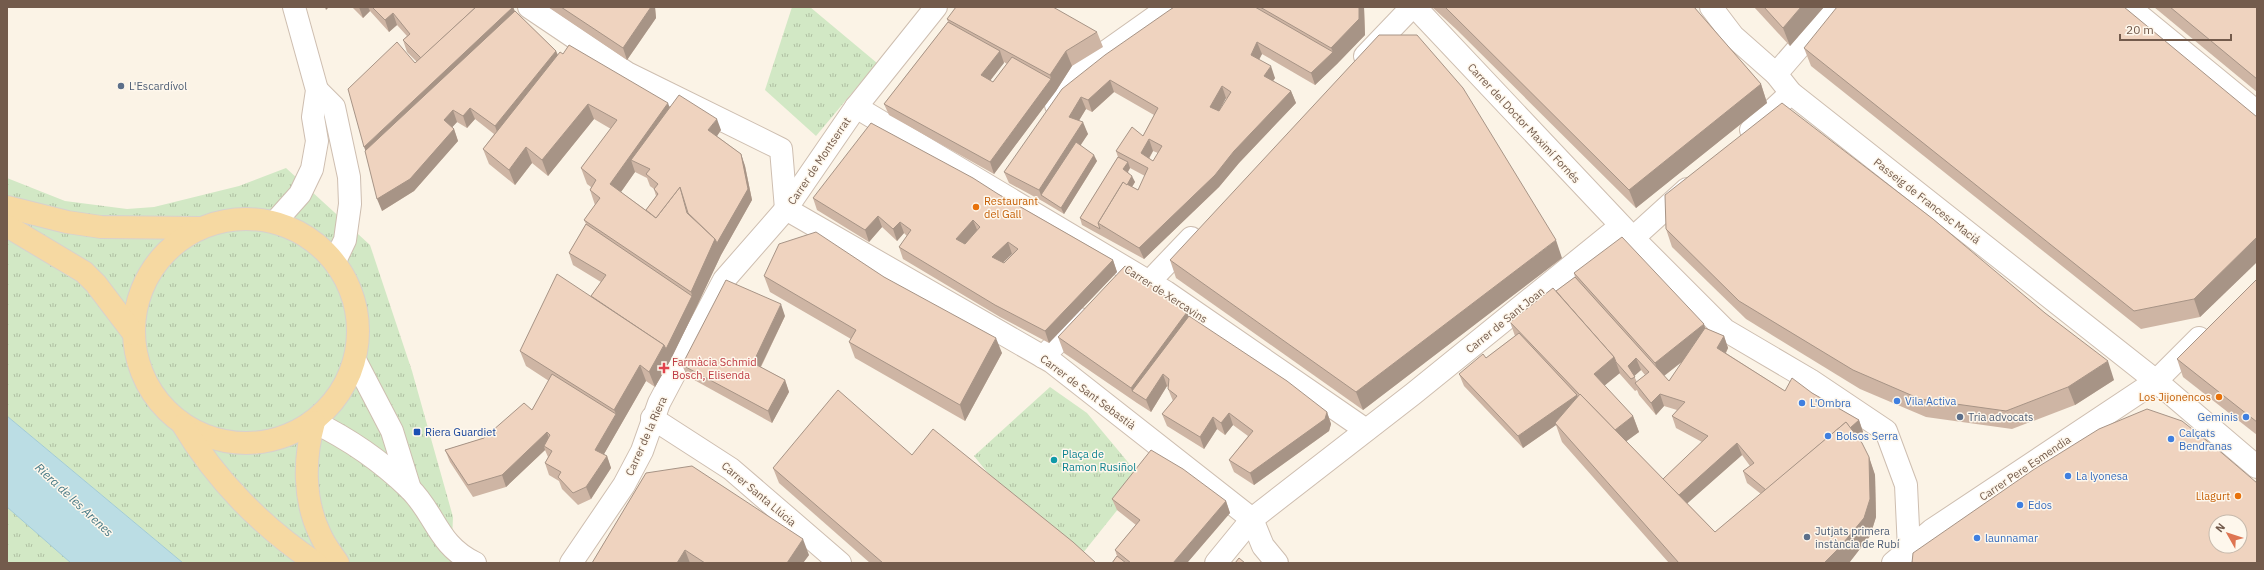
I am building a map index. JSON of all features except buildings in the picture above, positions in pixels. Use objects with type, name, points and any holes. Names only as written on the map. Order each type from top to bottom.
[{"type":"main road","points":[[7,206],[67,222],[101,227],[202,228]]},
{"type":"main road","points":[[224,221],[275,222],[308,236],[335,261],[356,305],[359,339],[355,360],[339,396],[314,422],[279,440],[244,444],[212,439],[183,425],[170,414],[145,382],[134,334],[139,298],[151,272],[174,245],[202,228],[224,221]]},
{"type":"main road","points":[[7,226],[84,272],[105,295],[134,334]]},
{"type":"main road","points":[[314,422],[307,453],[308,493],[320,535],[338,563]]},
{"type":"main road","points":[[183,425],[207,462],[239,497],[275,533],[316,563]]},
{"type":"street","points":[[275,222],[300,194],[312,170],[317,141],[313,117],[317,90],[294,7]]},
{"type":"street","name":"Carrer de Montserrat","points":[[529,7],[628,73],[780,149],[786,209]]},
{"type":"street","name":"Carrer de Montserrat","points":[[786,209],[856,107],[936,7]]},
{"type":"street","points":[[1044,121],[1080,70],[1169,7]]},
{"type":"street","points":[[1352,70],[1412,7]]},
{"type":"street","name":"Carrer del Doctor Maximí Fornés","points":[[1415,7],[1633,238],[1725,330],[1810,380],[1886,431],[1906,485],[1899,559]]},
{"type":"street","name":"Passeig de Francesc Maciá","points":[[1711,7],[1733,36],[1776,74],[1791,93],[2156,381],[2257,468]]},
{"type":"street","points":[[1776,74],[1834,7]]},
{"type":"street","points":[[2129,7],[2257,112]]},
{"type":"street","points":[[317,90],[334,107],[349,177],[349,211],[344,240],[335,261]]},
{"type":"street","points":[[1739,142],[1791,93]]},
{"type":"street","name":"Carrer de Xercavins","points":[[856,107],[1149,282],[1366,430]]},
{"type":"street","points":[[995,190],[1009,171]]},
{"type":"street","points":[[1633,238],[1704,174]]},
{"type":"street","name":"Carrer de Sant Sebastià","points":[[786,209],[1043,357],[1252,519]]},
{"type":"street","name":"Carrer de la Riera","points":[[570,563],[624,484],[642,451],[652,418],[689,344],[724,280],[786,209]]},
{"type":"street","points":[[1149,282],[1204,225]]},
{"type":"street","name":"Carrer de Sant Joan","points":[[1216,563],[1252,519],[1366,430],[1618,228],[1633,238]]},
{"type":"street","points":[[1113,287],[1129,270]]},
{"type":"street","points":[[1043,357],[1097,303]]},
{"type":"street","name":"Carrer Pere Esmendia","points":[[1899,559],[1932,530],[2156,381],[2212,325]]},
{"type":"street","points":[[355,360],[392,431],[410,489]]},
{"type":"street","name":"Carrer Santa Llúcia","points":[[652,418],[731,469],[840,563]]},
{"type":"street","points":[[314,422],[361,448],[410,489],[444,540],[460,556],[475,563]]},
{"type":"street","points":[[1252,519],[1263,546],[1276,563]]},
{"type":"green space","points":[[792,7],[810,7],[877,63],[816,136],[765,90]]},
{"type":"green space","points":[[286,168],[370,245],[412,371],[453,517],[451,563],[183,563],[7,416],[7,178],[65,201],[127,209],[154,207],[239,186]]},
{"type":"green space","name":"Plaça de Ramon Rusiñol","points":[[1050,387],[1087,413],[1142,479],[1079,558],[1017,509],[974,456]]},
{"type":"green space","points":[[7,507],[71,563],[7,563]]},
{"type":"water","name":"Riera de les Arenes","points":[[7,416],[183,563],[71,563],[7,507]]},
{"type":"place","name":"L'Escardívol","points":[[121,86]]},
{"type":"place","name":"Restaurant del Gall","points":[[976,207]]},
{"type":"place","name":"Farmàcia Schmid Bosch, Elisenda","points":[[664,368]]},
{"type":"place","name":"Los Jijonencos","points":[[2219,397]]},
{"type":"place","name":"Vila Activa","points":[[1897,401]]},
{"type":"place","name":"L'Ombra","points":[[1802,403]]},
{"type":"place","name":"Tria advocats","points":[[1960,417]]},
{"type":"place","name":"Geminis","points":[[2246,417]]},
{"type":"place","name":"Riera Guardiet","points":[[417,432]]},
{"type":"place","name":"Bolsos Serra","points":[[1828,436]]},
{"type":"place","name":"Calçats Bendranas","points":[[2171,439]]},
{"type":"place","name":"Plaça de Ramon Rusiñol","points":[[1054,460]]},
{"type":"place","name":"La lyonesa","points":[[2068,476]]},
{"type":"place","name":"Llagurt","points":[[2238,496]]},
{"type":"place","name":"Edos","points":[[2020,505]]},
{"type":"place","name":"Jutjats primera instància de Rubí","points":[[1807,537]]},
{"type":"place","name":"launnamar","points":[[1977,538]]}]
